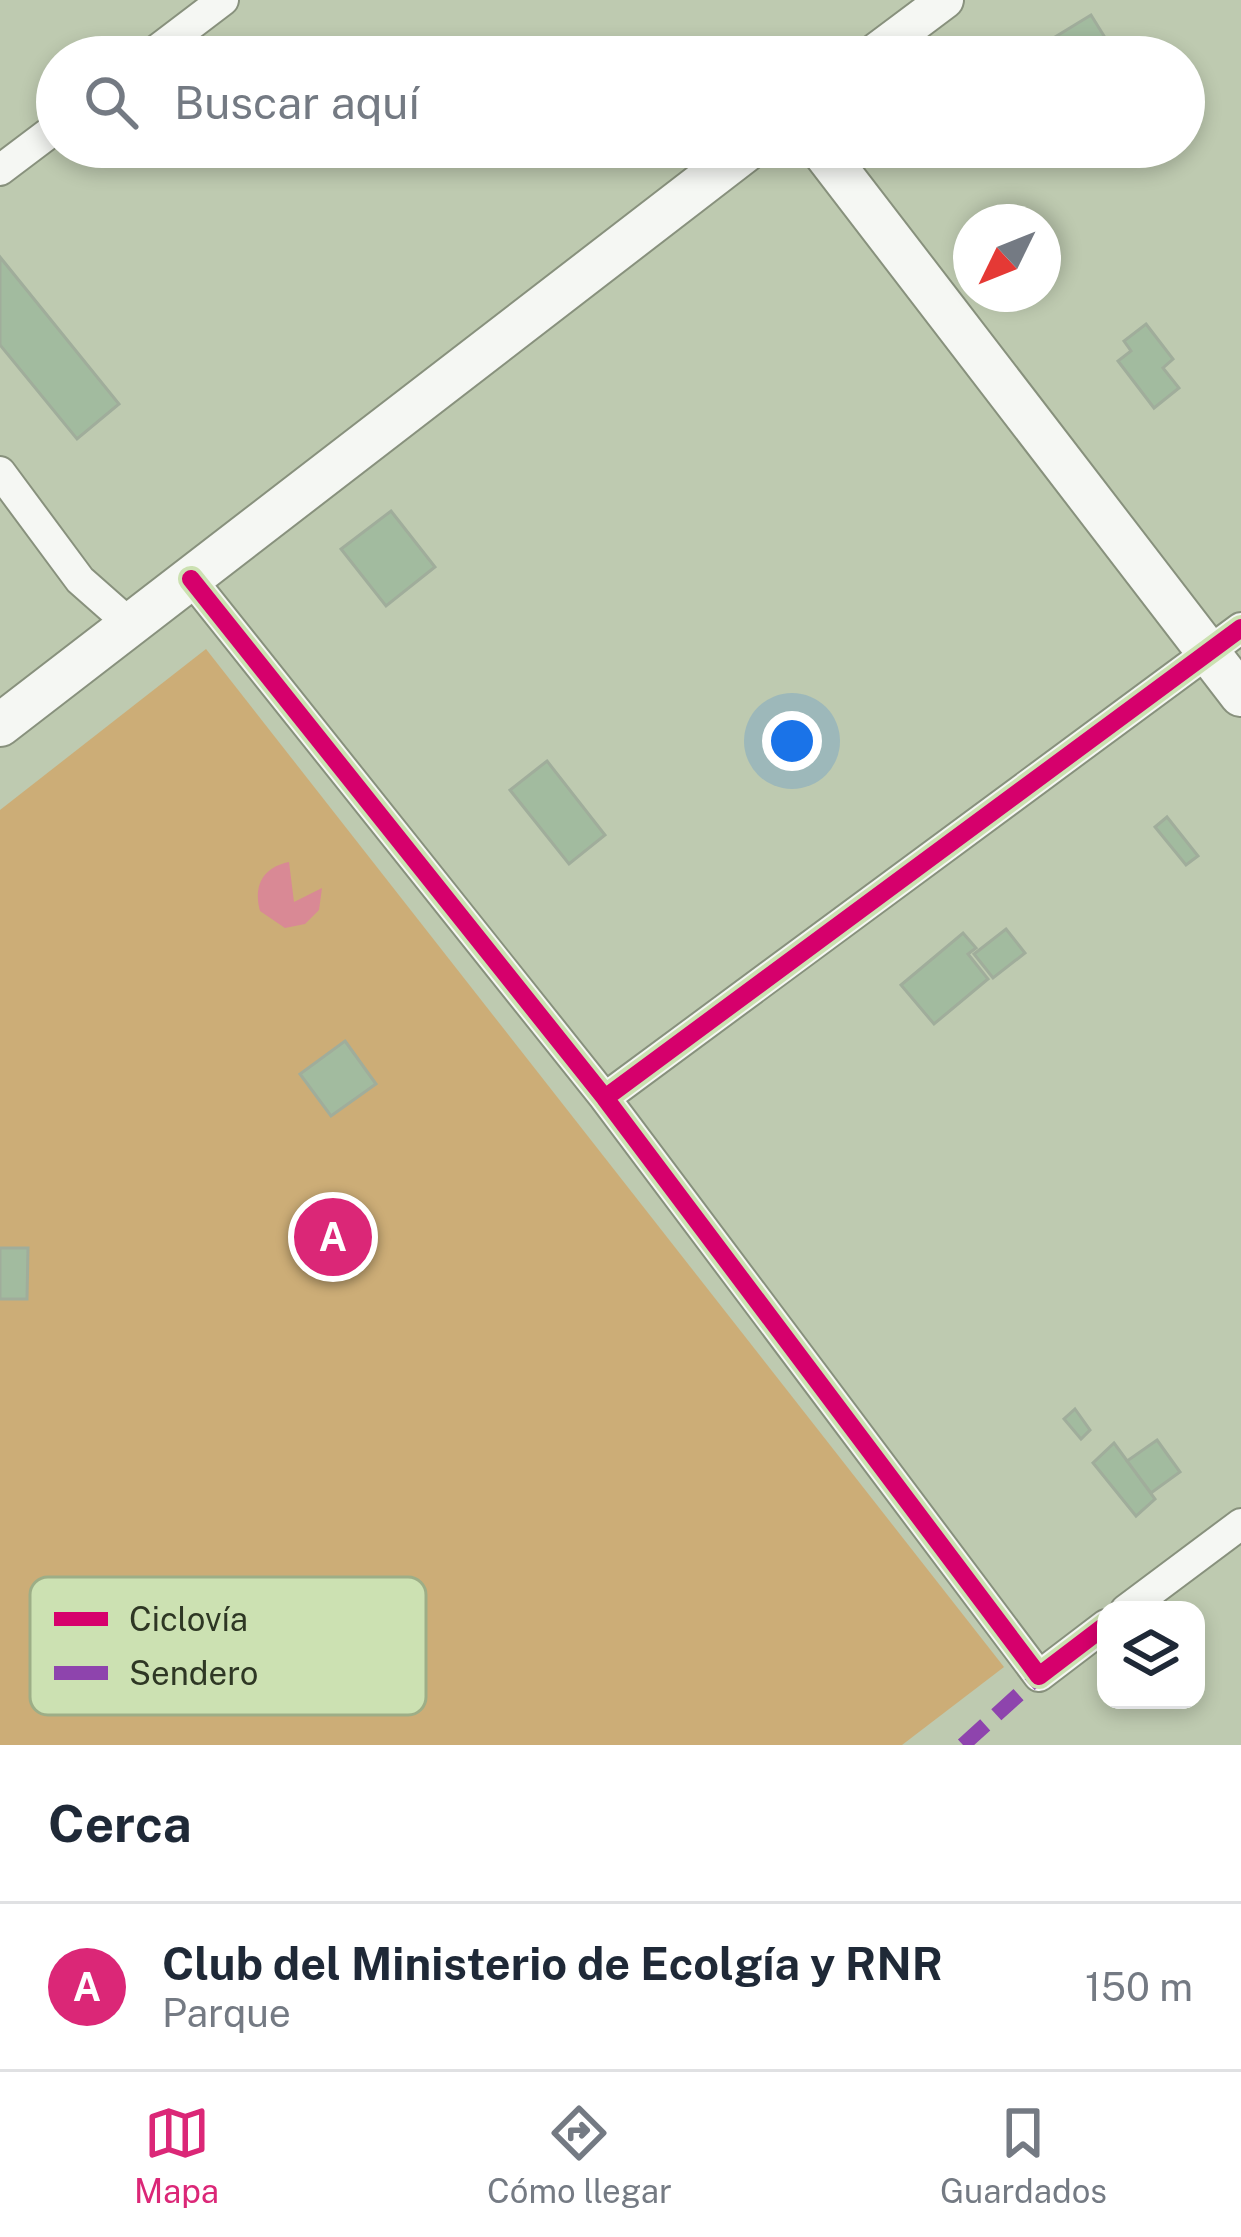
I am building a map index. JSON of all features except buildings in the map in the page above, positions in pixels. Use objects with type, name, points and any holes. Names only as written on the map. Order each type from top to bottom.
[{"type":"main road","points":[[0,725],[724,168]]},
{"type":"main road","points":[[837,168],[1225,640],[1241,695]]},
{"type":"street","points":[[176,36],[223,0]]},
{"type":"street","points":[[897,36],[946,0]]},
{"type":"street","points":[[0,170],[36,143]]},
{"type":"street","points":[[0,472],[80,580],[131,625]]},
{"type":"street","points":[[191,579],[605,1098],[1039,1676],[1097,1632]]},
{"type":"street","points":[[605,1098],[1225,640]]},
{"type":"street","points":[[1138,1601],[1241,1524]]},
{"type":"shaded area","points":[[206,649],[1004,1667],[902,1745],[0,1745],[0,810]]},
{"type":"shaded area","points":[[289,862],[294,902],[322,888],[319,910],[305,924],[285,928],[260,911],[258,894],[267,873]]},
{"type":"marked path","points":[[963,1745],[1039,1676]]},
{"type":"cycle path","points":[[191,579],[605,1098],[1039,1676],[1097,1632]]},
{"type":"cycle path","points":[[605,1098],[1241,628]]},
{"type":"place","name":"Club del Ministerio de Ecolgía y RNR","points":[[333,1237]]}]
